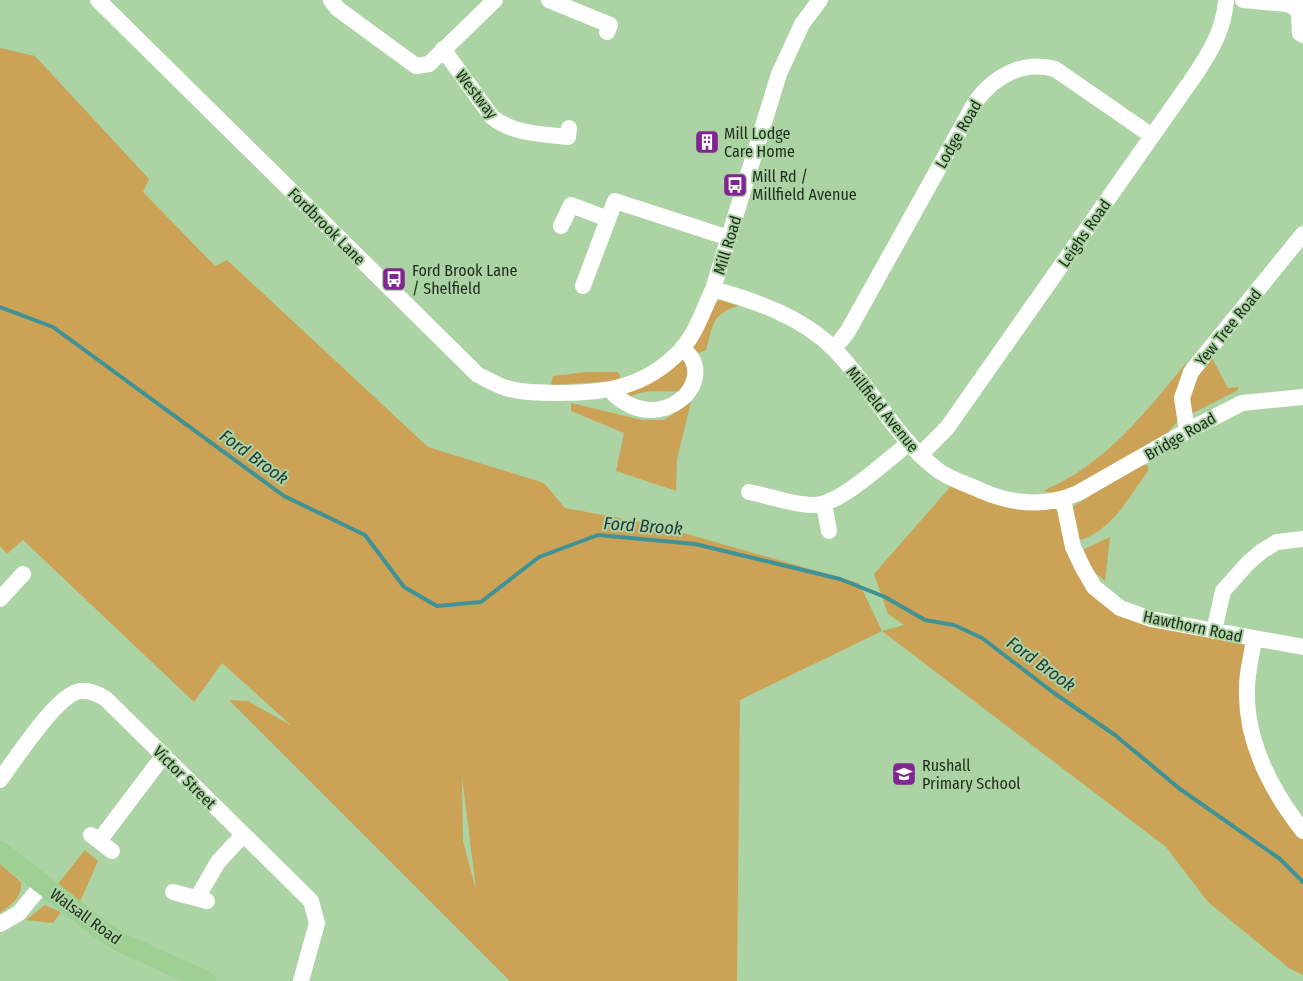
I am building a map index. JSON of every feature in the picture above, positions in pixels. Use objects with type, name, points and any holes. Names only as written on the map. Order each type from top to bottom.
[{"type":"main road","name":"Walsall Road","points":[[0,851],[77,913],[120,942],[206,981]]},
{"type":"street","name":"Fordbrook Lane","points":[[98,0],[478,375],[506,388],[538,393],[611,391],[647,376],[667,362]]},
{"type":"street","points":[[331,0],[338,9],[416,66],[429,64],[495,0]]},
{"type":"street","points":[[549,0],[610,25],[607,32]]},
{"type":"street","name":"Mill Road","points":[[667,362],[682,348],[702,314],[713,289],[780,74],[802,24],[820,0]]},
{"type":"street","name":"Leighs Road","points":[[824,504],[842,496],[946,428],[1214,46],[1224,18],[1226,0],[1234,0]]},
{"type":"street","points":[[1243,0],[1300,6],[1300,33],[1303,35]]},
{"type":"street","name":"Westway","points":[[443,49],[492,117],[500,123],[523,131],[568,137],[568,128]]},
{"type":"street","name":"Lodge Road","points":[[834,349],[848,331],[976,101],[988,86],[999,78],[1026,66],[1055,69],[1152,136]]},
{"type":"street","points":[[583,286],[615,201],[729,238]]},
{"type":"street","points":[[561,226],[571,205],[608,219]]},
{"type":"street","name":"Yew Tree Road","points":[[1187,431],[1182,398],[1191,372],[1303,234]]},
{"type":"street","name":"Millfield Avenue","points":[[713,289],[773,309],[815,334],[834,349],[914,449],[947,476],[1010,501],[1020,503],[1063,499]]},
{"type":"street","points":[[611,391],[626,404],[635,407],[648,410],[668,408],[688,392],[694,378],[696,368],[693,360],[682,348]]},
{"type":"street","name":"Bridge Road","points":[[1063,499],[1242,403],[1303,397]]},
{"type":"street","points":[[750,491],[813,505],[824,504],[829,531]]},
{"type":"street","name":"Hawthorn Road","points":[[1063,499],[1073,547],[1094,587],[1120,608],[1151,619],[1303,647]]},
{"type":"street","points":[[1214,631],[1223,592],[1248,563],[1262,551],[1277,542],[1303,539]]},
{"type":"street","points":[[2,605],[23,574]]},
{"type":"street","points":[[1254,639],[1247,687],[1248,721],[1261,763],[1280,802],[1303,831]]},
{"type":"street","name":"Victor Street","points":[[0,780],[54,709],[70,695],[80,691],[94,692],[106,699],[311,902],[317,923],[301,981]]},
{"type":"street","points":[[112,851],[95,838],[164,755]]},
{"type":"street","points":[[173,892],[202,899],[218,862],[243,835]]},
{"type":"street","points":[[0,924],[19,913],[42,885]]},
{"type":"shaded area","points":[[0,48],[35,56],[149,179],[143,192],[215,266],[227,260],[428,447],[544,483],[565,508],[652,524],[859,583],[882,631],[740,700],[737,981],[510,981],[229,700],[248,701],[292,726],[222,663],[194,702],[23,540],[7,554],[0,546]],"holes":[[[462,777],[476,890],[463,841]]]},
{"type":"shaded area","points":[[720,300],[738,306],[729,309],[718,317],[714,322],[706,350],[699,353],[695,351],[692,345],[714,304]]},
{"type":"shaded area","points":[[1212,358],[1228,388],[1238,387],[1238,390],[1193,413],[1189,398],[1191,391],[1198,377]]},
{"type":"shaded area","points":[[682,359],[690,367],[681,391],[649,392],[630,397],[626,393]]},
{"type":"shaded area","points":[[1186,363],[1178,392],[1177,422],[1168,432],[1115,465],[1058,494],[1043,491],[1086,467],[1105,452],[1139,419]]},
{"type":"shaded area","points":[[587,372],[618,372],[620,376],[619,381],[551,385],[553,376]]},
{"type":"shaded area","points":[[691,402],[677,459],[676,491],[616,471],[624,433],[571,411],[571,403],[642,420],[664,420]]},
{"type":"shaded area","points":[[1143,464],[1148,466],[1148,471],[1111,520],[1092,535],[1081,540],[1077,538],[1072,507]]},
{"type":"shaded area","points":[[952,485],[1014,507],[1055,509],[1061,513],[1109,607],[1245,644],[1239,690],[1244,730],[1250,751],[1266,790],[1289,825],[1303,839],[1303,975],[1289,968],[1208,902],[1166,847],[882,631],[904,625],[888,614],[874,574]]},
{"type":"shaded area","points":[[1110,537],[1105,581],[1085,564],[1082,558],[1084,549]]},
{"type":"shaded area","points":[[85,850],[98,861],[79,904],[57,885]]},
{"type":"shaded area","points":[[0,864],[21,882],[21,888],[18,896],[0,913]]},
{"type":"shaded area","points":[[45,905],[61,912],[53,923],[26,920]]},
{"type":"waterway","name":"Ford Brook","points":[[0,307],[53,327],[284,496],[365,535],[404,587],[437,606],[481,602],[539,557],[598,535],[695,544],[840,579],[885,597],[925,620],[954,625],[982,638],[1054,693],[1115,735],[1180,789],[1280,859],[1303,882]]},
{"type":"place","name":"Mill Lodge Care Home","points":[[707,142]]},
{"type":"place","name":"Mill Rd / Millfield Avenue","points":[[735,185]]},
{"type":"place","name":"Ford Brook Lane / Shelfield","points":[[394,279]]},
{"type":"place","name":"Rushall Primary School","points":[[904,774]]}]
